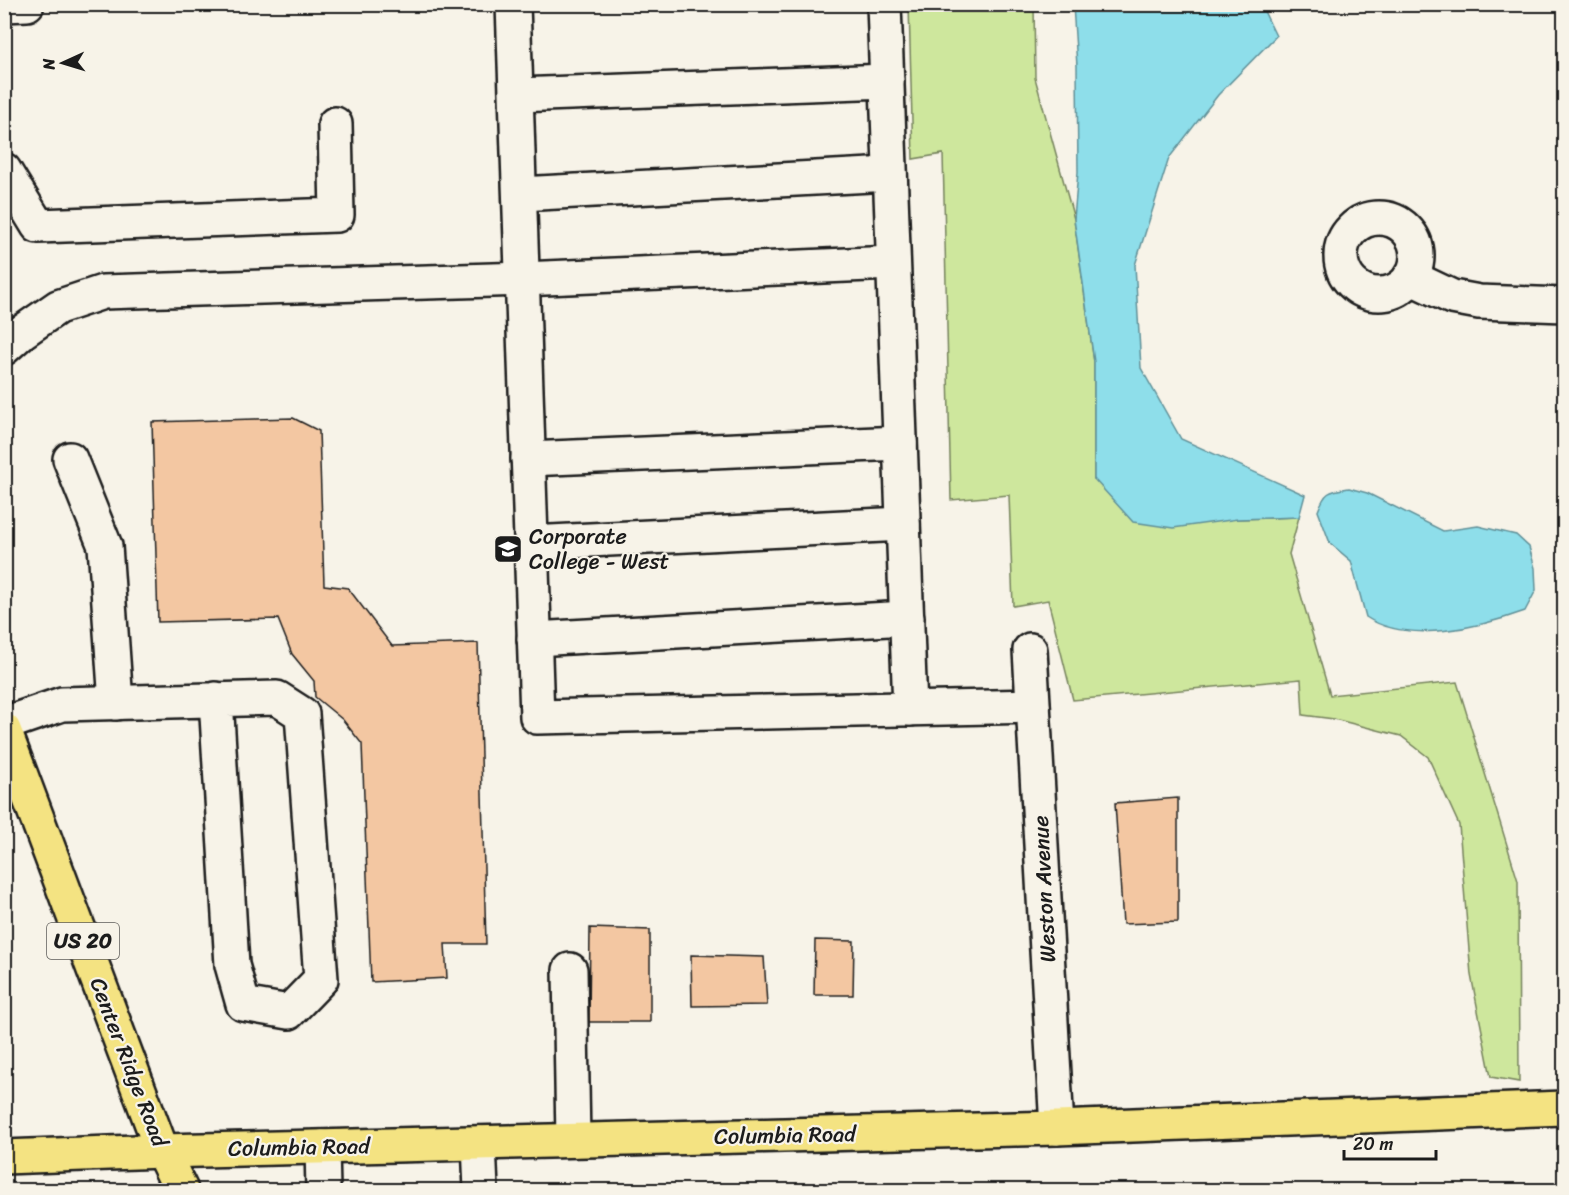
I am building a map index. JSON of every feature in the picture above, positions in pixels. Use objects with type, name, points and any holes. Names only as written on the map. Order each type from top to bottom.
[{"type":"main road","name":"Center Ridge Road","points":[[4,730],[162,1151],[181,1191]]},
{"type":"main road","name":"Columbia Road","points":[[4,1157],[1057,1128],[1564,1108]]},
{"type":"street","points":[[4,6],[27,4]]},
{"type":"street","points":[[513,4],[537,717],[1033,706]]},
{"type":"street","points":[[884,4],[910,709]]},
{"type":"street","points":[[516,95],[887,81]]},
{"type":"street","points":[[4,170],[38,226],[337,215],[334,124]]},
{"type":"street","points":[[520,194],[890,174]]},
{"type":"street","points":[[4,348],[22,332],[58,307],[103,292],[522,279],[893,263]]},
{"type":"street","points":[[1410,277],[1452,297],[1479,302],[1564,305]]},
{"type":"street","points":[[528,459],[900,442]]},
{"type":"street","points":[[70,459],[105,546],[116,703]]},
{"type":"street","points":[[531,543],[903,524]]},
{"type":"street","points":[[534,639],[907,618]]},
{"type":"street","name":"Weston Avenue","points":[[1030,650],[1057,1128]]},
{"type":"street","points":[[4,724],[62,704],[216,699],[277,698],[302,714],[321,979],[289,1012],[243,1004],[232,965],[216,699]]},
{"type":"street","points":[[570,969],[573,1140]]},
{"type":"street","points":[[479,1143],[481,1191]]},
{"type":"street","points":[[322,1147],[323,1191]]},
{"type":"green space","points":[[909,5],[1034,5],[1035,78],[1074,219],[1094,362],[1094,479],[1238,519],[1299,517],[1289,554],[1330,695],[1457,682],[1518,881],[1519,1082],[1491,1077],[1471,975],[1459,825],[1428,757],[1401,736],[1334,719],[1303,715],[1301,679],[1073,700],[1048,600],[1013,606],[1009,495],[951,500],[943,154],[913,159]]},
{"type":"water","points":[[1073,5],[1261,5],[1276,36],[1218,95],[1169,158],[1135,265],[1141,368],[1181,439],[1305,495],[1299,517],[1238,519],[1173,528],[1133,522],[1094,479],[1094,362],[1074,219],[1078,172],[1077,66]]},
{"type":"water","points":[[1349,488],[1367,493],[1443,531],[1478,526],[1516,535],[1529,547],[1535,568],[1536,590],[1525,611],[1488,623],[1423,632],[1383,625],[1366,617],[1351,561],[1330,543],[1318,511],[1325,496],[1336,490]]},
{"type":"building","points":[[293,418],[319,431],[324,585],[348,588],[392,646],[478,643],[486,944],[445,944],[447,978],[371,982],[362,744],[343,720],[315,697],[314,681],[292,654],[278,619],[158,622],[152,422]]},
{"type":"building","points":[[1178,798],[1178,922],[1123,924],[1115,803]]},
{"type":"building","points":[[590,928],[650,930],[650,1022],[589,1022]]},
{"type":"building","points":[[815,940],[854,941],[853,995],[814,995]]},
{"type":"building","points":[[691,955],[764,957],[767,1005],[692,1006]]},
{"type":"place","name":"Corporate College - West","points":[[508,549]]}]
